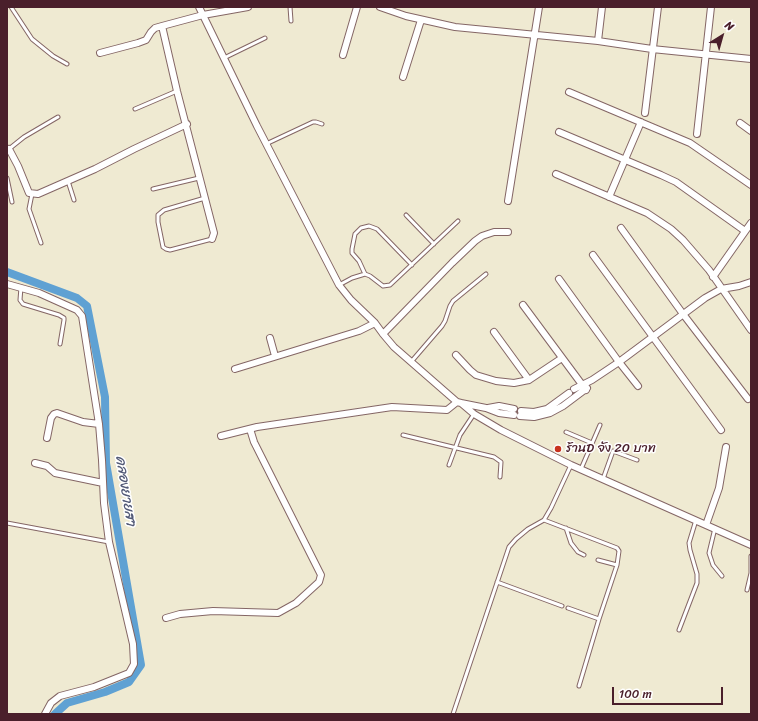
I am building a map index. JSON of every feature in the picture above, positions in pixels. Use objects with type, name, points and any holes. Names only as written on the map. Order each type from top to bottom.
[{"type":"street","points":[[199,7],[266,144],[339,284],[351,300],[375,323],[383,334],[411,362],[474,414],[517,439],[571,465],[751,545]]},
{"type":"street","points":[[100,53],[146,40],[150,32],[155,28],[248,7]]},
{"type":"street","points":[[343,55],[357,7]]},
{"type":"street","points":[[380,7],[421,20],[455,27],[598,41],[652,49],[751,60]]},
{"type":"street","points":[[508,201],[539,7]]},
{"type":"street","points":[[598,41],[602,7]]},
{"type":"street","points":[[645,113],[658,7]]},
{"type":"street","points":[[697,134],[711,7]]},
{"type":"street","points":[[402,77],[421,20]]},
{"type":"street","points":[[162,26],[177,91],[187,124],[214,233],[212,239]]},
{"type":"street","points":[[569,92],[690,143],[751,185]]},
{"type":"street","points":[[609,197],[640,122]]},
{"type":"street","points":[[8,150],[18,166],[27,190],[32,194],[38,194],[187,124]]},
{"type":"street","points":[[740,124],[751,132]]},
{"type":"street","points":[[559,132],[676,182],[745,231]]},
{"type":"street","points":[[556,174],[646,213],[671,229],[695,252],[751,330]]},
{"type":"street","points":[[713,277],[751,222]]},
{"type":"street","points":[[621,228],[683,314],[748,399]]},
{"type":"street","points":[[383,334],[475,241],[482,236],[494,232],[508,232]]},
{"type":"street","points":[[593,255],[720,430]]},
{"type":"street","points":[[559,279],[618,362],[638,386]]},
{"type":"street","points":[[574,389],[592,380],[618,362],[705,298],[722,290],[751,282]]},
{"type":"street","points":[[7,284],[40,293],[80,312],[82,316],[99,424],[104,503],[109,542],[133,644],[134,664],[129,673],[94,687],[60,696],[51,703],[44,714]]},
{"type":"street","points":[[523,305],[586,390]]},
{"type":"street","points":[[236,369],[359,331],[375,323]]},
{"type":"street","points":[[494,332],[529,380]]},
{"type":"street","points":[[270,338],[275,356]]},
{"type":"street","points":[[456,355],[476,375],[500,382],[514,383],[529,380],[562,358]]},
{"type":"street","points":[[221,436],[257,427],[392,407],[447,410],[459,403],[486,408],[499,413],[548,411],[586,390],[592,380]]},
{"type":"street","points":[[548,411],[569,393]]},
{"type":"street","points":[[47,438],[51,418],[57,413],[83,422],[99,424]]},
{"type":"street","points":[[166,618],[180,614],[213,611],[278,613],[296,603],[320,582],[320,575],[254,442],[250,429]]},
{"type":"street","points":[[706,525],[719,488],[726,447]]},
{"type":"street","points":[[35,462],[47,466],[54,473],[103,483]]},
{"type":"lane","points":[[11,7],[32,39],[52,56],[67,64]]},
{"type":"lane","points":[[290,7],[292,21]]},
{"type":"lane","points":[[224,58],[265,38]]},
{"type":"lane","points":[[135,109],[177,91]]},
{"type":"lane","points":[[8,150],[24,137],[58,117]]},
{"type":"lane","points":[[266,144],[313,122],[322,124]]},
{"type":"lane","points":[[7,178],[12,202]]},
{"type":"lane","points":[[153,190],[200,178]]},
{"type":"lane","points":[[68,181],[74,200]]},
{"type":"lane","points":[[32,194],[29,209],[41,243]]},
{"type":"lane","points":[[205,198],[164,210],[158,215],[158,222],[163,247],[166,249],[170,250],[212,239]]},
{"type":"lane","points":[[406,215],[434,244]]},
{"type":"lane","points":[[339,284],[364,274],[370,276],[383,286],[390,285],[458,221]]},
{"type":"lane","points":[[364,274],[359,261],[352,253],[352,249],[355,234],[361,228],[369,226],[377,229],[412,265]]},
{"type":"lane","points":[[411,362],[442,326],[453,301],[486,274]]},
{"type":"lane","points":[[21,287],[20,300],[23,304],[59,314],[64,318],[60,344]]},
{"type":"lane","points":[[449,465],[454,447],[474,414]]},
{"type":"lane","points":[[581,469],[600,425]]},
{"type":"lane","points":[[566,432],[592,443]]},
{"type":"lane","points":[[403,435],[499,459],[502,465],[500,477]]},
{"type":"lane","points":[[603,479],[613,452],[617,452],[637,460]]},
{"type":"lane","points":[[453,714],[507,552],[512,543],[528,529],[544,520],[552,508],[571,465]]},
{"type":"lane","points":[[544,520],[618,548],[620,552],[579,686]]},
{"type":"lane","points":[[679,630],[697,583],[697,574],[689,543],[696,520]]},
{"type":"lane","points":[[7,523],[109,542]]},
{"type":"lane","points":[[566,528],[571,543],[575,549],[584,555]]},
{"type":"lane","points":[[715,528],[709,553],[713,565],[722,576]]},
{"type":"lane","points":[[747,590],[751,573],[751,556]]},
{"type":"lane","points":[[598,560],[617,565]]},
{"type":"lane","points":[[497,582],[562,606]]},
{"type":"lane","points":[[568,608],[599,619]]},
{"type":"waterway","name":"คลองยายสา","points":[[7,272],[77,298],[87,306],[105,397],[106,463],[141,665],[129,682],[105,692],[67,703],[55,714]]},
{"type":"place","name":"ร้านD จัง 20 บาท","points":[[558,449]]}]
